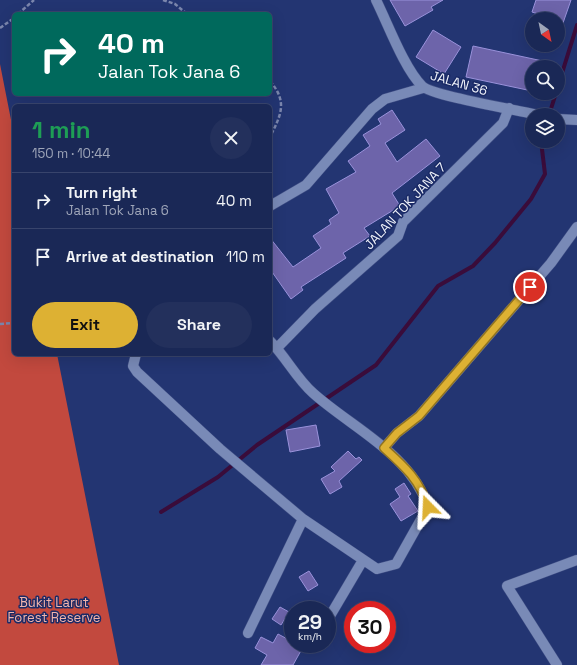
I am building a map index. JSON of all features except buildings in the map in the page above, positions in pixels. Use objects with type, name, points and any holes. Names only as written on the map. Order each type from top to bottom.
[{"type":"street","name":"JALAN 36","points":[[376,0],[409,69],[423,88],[462,99],[525,112]]},
{"type":"street","points":[[272,205],[306,185],[372,109],[385,99],[423,88]]},
{"type":"street","name":"JALAN TOK JANA 7","points":[[273,344],[398,236],[403,222],[503,123],[509,108]]},
{"type":"street","points":[[384,448],[397,433],[419,416],[551,263],[577,227]]},
{"type":"street","points":[[136,356],[133,366],[137,372],[220,449],[303,519],[377,569],[396,564],[428,507],[423,492],[406,468],[384,448],[334,411],[312,392],[273,344]]},
{"type":"street","points":[[248,633],[303,519]]},
{"type":"street","points":[[336,606],[363,560]]},
{"type":"street","points":[[557,665],[507,586],[577,560]]},
{"type":"path","points":[[20,12],[34,0]]},
{"type":"path","points":[[163,0],[175,4],[185,12]]},
{"type":"path","points":[[0,28],[12,19]]},
{"type":"path","points":[[272,84],[278,91],[282,112],[272,133]]},
{"type":"path","points":[[0,324],[12,323]]},
{"type":"green space","name":"Bukit Larut Forest Reserve","points":[[0,64],[12,125],[12,356],[57,356],[119,665],[0,665]]},
{"type":"waterway","points":[[565,64],[577,25]]},
{"type":"waterway","points":[[551,108],[554,100]]},
{"type":"waterway","points":[[161,512],[218,477],[257,445],[376,365],[438,286],[473,266],[495,243],[531,199],[545,174],[542,148]]},
{"type":"route","points":[[428,507],[423,492],[406,468],[384,448],[397,433],[419,416],[530,287]]}]
